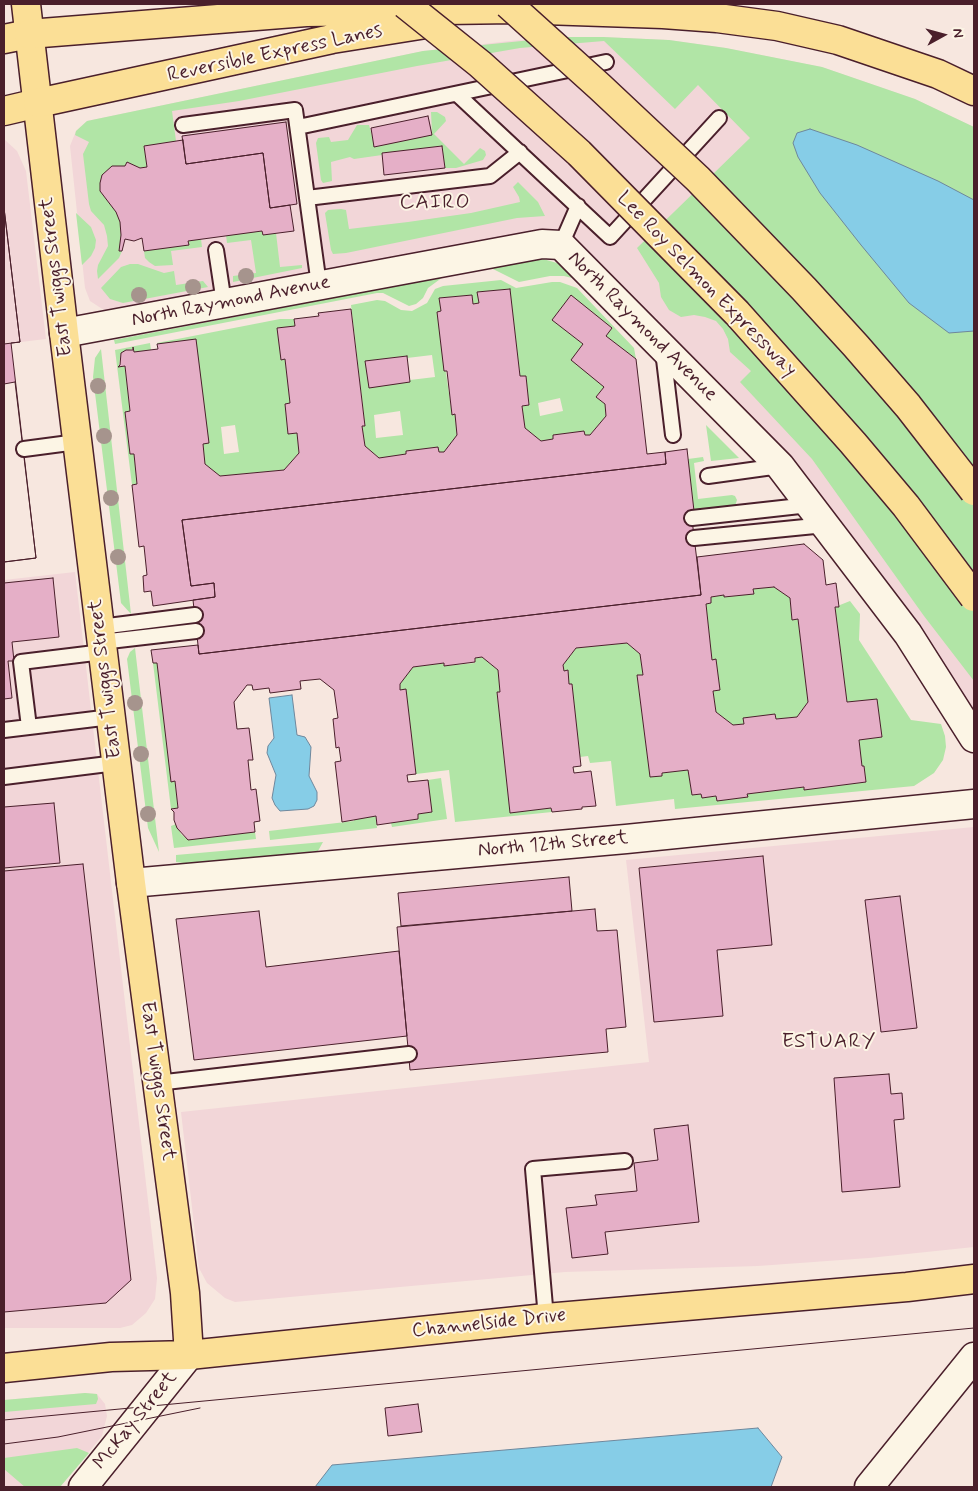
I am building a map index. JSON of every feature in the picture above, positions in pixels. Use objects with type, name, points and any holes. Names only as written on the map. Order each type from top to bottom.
[{"type":"main road","name":"East Twiggs Street","points":[[26,4],[17,37],[38,103],[116,763],[185,1293],[189,1354]]},
{"type":"main road","points":[[266,4],[306,12]]},
{"type":"main road","name":"Lee Roy Selmon Expressway","points":[[405,4],[480,64],[579,153],[737,313],[853,443],[906,506],[974,596]]},
{"type":"main road","name":"Reversible Express Lanes","points":[[17,37],[306,12],[511,6],[663,14],[717,18],[777,26],[838,40],[938,74],[974,91]]},
{"type":"main road","name":"Reversible Express Lanes","points":[[4,111],[332,40],[511,6]]},
{"type":"main road","points":[[511,6],[600,86],[738,220],[856,346],[908,406],[974,491]]},
{"type":"main road","name":"Channelside Drive","points":[[4,1368],[111,1357],[189,1354],[546,1318],[907,1287],[974,1279]]},
{"type":"street","name":"North Raymond Avenue","points":[[64,333],[542,244],[561,246],[780,466],[908,634],[974,738]]},
{"type":"street","name":"North 12th Street","points":[[131,883],[626,839],[974,804]]},
{"type":"street","name":"McKay Street","points":[[84,1487],[189,1354]]},
{"type":"street","points":[[869,1487],[974,1357]]},
{"type":"lane","points":[[298,127],[606,62]]},
{"type":"lane","points":[[457,94],[610,237],[719,118]]},
{"type":"lane","points":[[183,125],[295,110],[319,285]]},
{"type":"lane","points":[[307,198],[490,176],[520,152]]},
{"type":"lane","points":[[561,246],[578,206]]},
{"type":"lane","points":[[216,250],[224,303]]},
{"type":"lane","points":[[663,349],[673,435]]},
{"type":"lane","points":[[24,449],[77,442]]},
{"type":"lane","points":[[708,476],[780,466]]},
{"type":"lane","points":[[692,518],[817,515]]},
{"type":"lane","points":[[694,538],[817,515]]},
{"type":"lane","points":[[29,727],[20,662],[194,615]]},
{"type":"lane","points":[[101,640],[196,631]]},
{"type":"lane","points":[[4,730],[111,716]]},
{"type":"lane","points":[[4,777],[116,763]]},
{"type":"lane","points":[[157,1083],[409,1054]]},
{"type":"lane","points":[[546,1318],[533,1169],[625,1161]]},
{"type":"shaded area","points":[[603,37],[669,40],[726,48],[822,67],[915,99],[974,127],[974,709],[788,456],[580,244],[565,232],[554,229],[128,312],[110,314],[90,301],[85,288],[70,146],[76,131],[87,121],[423,51],[518,40]]},
{"type":"shaded area","points":[[4,139],[17,151],[26,171],[46,339],[4,344]]},
{"type":"shaded area","points":[[75,572],[157,1278],[155,1299],[146,1313],[132,1325],[120,1328],[4,1328],[4,580]]},
{"type":"shaded area","points":[[974,827],[974,1247],[869,1258],[758,1266],[565,1272],[235,1302],[225,1298],[207,1283],[199,1268],[181,1112],[649,1062],[626,860]]},
{"type":"shaded area","points":[[85,1393],[97,1394],[105,1404],[107,1416],[102,1436],[60,1487],[4,1487],[4,1400]]},
{"type":"green space","points":[[561,37],[669,40],[726,48],[822,67],[915,99],[974,127],[974,681],[924,616],[812,459],[740,382],[751,371],[730,352],[728,339],[723,329],[716,321],[705,317],[694,315],[681,317],[669,310],[661,297],[659,283],[637,248],[750,138],[698,85],[675,109],[604,41],[520,48],[239,101],[172,111],[176,141],[144,146],[147,167],[140,168],[127,162],[125,166],[112,166],[102,176],[100,191],[116,212],[120,222],[119,251],[122,251],[119,258],[98,279],[98,265],[108,246],[107,236],[104,225],[91,211],[89,204],[83,154],[89,142],[75,135],[76,131],[87,121],[423,51]]},
{"type":"green space","points":[[431,112],[437,112],[445,117],[446,121],[434,134],[464,164],[480,148],[485,151],[486,155],[483,160],[456,168],[445,168],[442,146],[382,153],[382,155],[354,159],[350,157],[331,162],[332,181],[323,183],[321,180],[316,143],[318,138],[329,137],[331,142],[348,140],[357,125],[369,125],[375,147],[432,134]]},
{"type":"green space","points":[[518,182],[538,202],[545,216],[517,218],[346,253],[333,254],[331,250],[325,213],[328,210],[346,210],[349,229],[471,213],[520,202],[513,187]]},
{"type":"green space","points":[[76,213],[91,227],[96,240],[91,256],[82,265]]},
{"type":"green space","points":[[262,231],[263,235],[276,233],[280,267],[302,265],[302,268],[233,282],[233,276],[256,273],[251,240],[227,243],[226,235]]},
{"type":"green space","points":[[201,239],[202,247],[171,251],[173,265],[155,266],[145,258],[144,251],[188,245],[188,241]]},
{"type":"green space","points":[[543,259],[557,263],[576,279],[564,276],[550,276],[519,282],[491,268]]},
{"type":"green space","points":[[138,264],[164,273],[174,271],[176,285],[203,281],[208,287],[123,303],[110,299],[101,288],[121,267]]},
{"type":"green space","points":[[443,277],[428,288],[423,298],[416,304],[409,306],[383,293],[377,293],[115,344],[114,340]]},
{"type":"green space","points":[[501,280],[516,288],[560,282],[577,288],[634,348],[636,359],[606,336],[612,328],[571,296],[552,320],[583,344],[604,387],[596,397],[605,404],[606,416],[590,435],[585,435],[584,431],[553,435],[553,439],[541,441],[525,428],[522,406],[529,405],[526,376],[520,376],[510,289],[478,292],[479,303],[473,304],[472,295],[439,298],[441,311],[437,312],[452,414],[455,414],[457,435],[444,452],[439,452],[438,447],[406,451],[406,454],[379,458],[365,446],[362,426],[365,425],[351,305],[377,300],[385,301],[401,310],[412,311],[427,303],[435,289],[443,286]],"holes":[[[432,355],[435,377],[369,387],[366,361]],[[560,398],[563,411],[540,416],[538,403]],[[400,411],[403,435],[376,438],[374,415]]]},
{"type":"green space","points":[[280,319],[294,319],[295,326],[277,328],[281,360],[285,359],[290,403],[285,404],[288,434],[297,433],[299,453],[284,470],[220,476],[205,464],[203,444],[157,343]],"holes":[[[235,425],[239,452],[224,454],[221,427]]]},
{"type":"green space","points":[[150,343],[151,350],[134,352],[133,349],[126,350],[121,353],[120,358],[119,366],[125,366],[130,411],[125,412],[130,454],[134,454],[137,484],[132,485],[115,350]]},
{"type":"green space","points":[[101,349],[131,614],[121,603],[93,377],[95,358]]},
{"type":"green space","points":[[706,425],[739,458],[711,461]]},
{"type":"green space","points":[[703,457],[704,461],[694,463],[698,499],[732,495],[737,500],[735,506],[694,511],[688,459]]},
{"type":"green space","points":[[774,587],[790,598],[792,620],[798,619],[808,702],[797,717],[776,719],[775,714],[744,718],[744,724],[733,725],[716,712],[713,691],[720,690],[716,660],[712,660],[706,604],[711,603],[711,597],[753,594],[753,589]]},
{"type":"green space","points":[[850,601],[860,614],[859,640],[911,720],[941,724],[946,747],[943,760],[934,773],[914,786],[675,809],[674,799],[616,806],[611,761],[590,763],[588,756],[580,757],[572,684],[569,684],[568,670],[564,671],[563,665],[576,648],[627,643],[640,654],[643,675],[637,676],[650,777],[662,776],[662,773],[688,770],[692,795],[701,794],[702,798],[716,796],[717,801],[748,797],[747,794],[804,787],[805,790],[866,782],[859,740],[882,737],[877,699],[847,702],[835,607]]},
{"type":"green space","points":[[135,648],[159,852],[148,828],[127,659],[130,652]]},
{"type":"green space","points":[[482,657],[498,670],[500,692],[497,692],[510,813],[551,808],[552,812],[455,822],[449,770],[416,774],[406,690],[400,690],[400,684],[413,667],[444,663],[444,666],[475,663],[475,658]]},
{"type":"green space","points":[[153,663],[157,663],[171,781],[175,781],[178,808],[171,809]]},
{"type":"green space","points":[[441,778],[447,819],[392,827],[391,823],[418,819],[418,814],[431,812],[428,780]]},
{"type":"green space","points":[[376,816],[377,828],[270,840],[269,831],[354,821],[354,819]]},
{"type":"green space","points":[[176,824],[181,834],[188,840],[255,832],[256,839],[174,848],[171,826]]},
{"type":"green space","points":[[323,842],[318,851],[190,864],[176,862],[176,855]]},
{"type":"green space","points":[[85,1393],[97,1394],[96,1404],[4,1412],[4,1400]]},
{"type":"green space","points":[[77,1448],[89,1453],[60,1487],[25,1487],[4,1469],[4,1458]]},
{"type":"water","points":[[810,129],[857,145],[938,181],[974,200],[974,331],[949,333],[909,303],[861,245],[820,193],[798,157],[793,143],[797,133]]},
{"type":"water","points":[[292,695],[297,735],[305,737],[311,747],[309,776],[317,792],[317,800],[314,806],[308,809],[280,811],[272,798],[276,775],[267,753],[268,746],[274,738],[269,698]]},
{"type":"water","points":[[758,1428],[782,1457],[771,1487],[315,1487],[332,1465]]},
{"type":"building","points":[[428,116],[432,135],[374,147],[371,128]]},
{"type":"building","points":[[286,122],[297,204],[270,208],[263,153],[186,164],[182,136]]},
{"type":"building","points":[[183,140],[186,164],[263,153],[270,208],[290,205],[294,231],[263,235],[262,231],[188,241],[189,245],[144,251],[142,238],[134,241],[125,239],[122,251],[119,251],[120,222],[116,212],[100,191],[102,175],[112,166],[125,166],[127,162],[140,168],[147,167],[144,146]]},
{"type":"building","points":[[442,146],[445,168],[384,175],[382,153]]},
{"type":"building","points":[[4,208],[20,342],[11,343],[36,558],[4,562]]},
{"type":"building","points":[[4,208],[20,342],[4,344]]},
{"type":"building","points":[[510,289],[520,376],[526,376],[529,405],[522,406],[525,428],[541,441],[553,439],[553,435],[584,431],[585,435],[590,435],[606,416],[605,404],[596,397],[604,387],[571,360],[583,344],[552,320],[571,295],[612,328],[606,336],[636,359],[647,454],[665,452],[666,464],[182,520],[191,586],[214,583],[215,597],[153,606],[151,591],[144,592],[143,576],[147,575],[144,546],[139,547],[132,485],[137,484],[134,454],[130,454],[125,412],[130,411],[125,366],[118,367],[120,365],[121,353],[126,350],[133,350],[133,347],[134,352],[158,349],[157,344],[196,339],[209,443],[203,444],[205,464],[220,476],[284,470],[299,453],[297,433],[288,434],[285,404],[290,403],[285,359],[281,360],[277,328],[295,326],[294,319],[319,316],[318,313],[351,309],[365,426],[362,426],[365,446],[379,458],[406,454],[406,451],[438,447],[439,452],[444,452],[457,435],[455,414],[452,415],[447,371],[444,371],[437,312],[441,311],[439,298],[472,295],[473,304],[479,303],[477,292]]},
{"type":"building","points":[[407,356],[410,382],[369,388],[365,361]]},
{"type":"building","points":[[15,382],[36,558],[4,562],[4,384]]},
{"type":"building","points":[[687,449],[694,511],[691,511],[701,595],[199,654],[193,600],[215,597],[214,583],[191,586],[182,520],[666,464],[665,452]]},
{"type":"building","points":[[804,544],[823,560],[826,585],[836,583],[839,607],[835,607],[847,702],[877,699],[882,737],[859,740],[866,782],[804,790],[804,787],[747,794],[748,797],[717,801],[716,796],[702,798],[701,794],[692,795],[688,770],[662,773],[662,776],[650,777],[637,675],[643,675],[640,654],[627,643],[576,648],[563,665],[564,671],[568,670],[569,684],[572,684],[581,766],[573,767],[574,773],[591,771],[596,806],[552,812],[551,808],[510,813],[497,692],[500,692],[498,670],[482,657],[475,658],[475,662],[413,667],[400,684],[400,690],[406,689],[416,774],[407,775],[408,782],[428,780],[432,812],[418,814],[418,819],[377,825],[376,816],[342,822],[335,762],[341,761],[339,747],[336,748],[333,719],[338,718],[334,690],[320,679],[300,681],[301,689],[270,693],[269,688],[253,690],[252,685],[247,685],[234,702],[237,729],[249,728],[253,760],[248,760],[251,790],[256,789],[260,821],[254,822],[255,832],[188,840],[177,828],[174,812],[171,809],[178,808],[175,781],[171,782],[157,663],[153,663],[151,650],[198,645],[199,654],[701,595],[697,557]],"holes":[[[774,587],[790,598],[792,620],[798,619],[808,702],[797,717],[776,719],[775,714],[743,718],[744,724],[733,725],[716,712],[713,691],[720,690],[716,659],[712,660],[706,604],[711,603],[711,597],[754,594],[753,589]]]},
{"type":"building","points":[[53,578],[59,637],[12,642],[14,661],[8,661],[12,698],[4,699],[4,583]]},
{"type":"building","points":[[54,803],[60,863],[4,868],[4,807]]},
{"type":"building","points":[[763,856],[772,945],[717,950],[723,1016],[654,1022],[639,868]]},
{"type":"building","points":[[83,864],[131,1280],[106,1303],[4,1312],[4,871]]},
{"type":"building","points":[[569,877],[572,911],[401,926],[398,893]]},
{"type":"building","points":[[900,896],[917,1028],[881,1032],[865,900]]},
{"type":"building","points":[[595,909],[597,931],[617,930],[626,1027],[606,1029],[608,1052],[410,1070],[397,927]]},
{"type":"building","points":[[259,911],[266,967],[399,951],[407,1036],[194,1060],[176,919]]},
{"type":"building","points":[[889,1074],[891,1094],[902,1093],[904,1119],[894,1120],[900,1187],[842,1192],[834,1078]]},
{"type":"building","points":[[688,1125],[699,1222],[605,1232],[608,1254],[572,1258],[566,1208],[597,1205],[595,1195],[637,1191],[634,1163],[658,1160],[654,1129]]},
{"type":"building","points":[[418,1404],[422,1432],[388,1436],[385,1408]]},
{"type":"tram line","points":[[4,1420],[974,1328]]},
{"type":"tram line","points":[[4,1444],[58,1437],[200,1408]]},
{"type":"district","name":"CAIRO","points":[[435,204]]},
{"type":"district","name":"ESTUARY","points":[[829,1043]]}]
